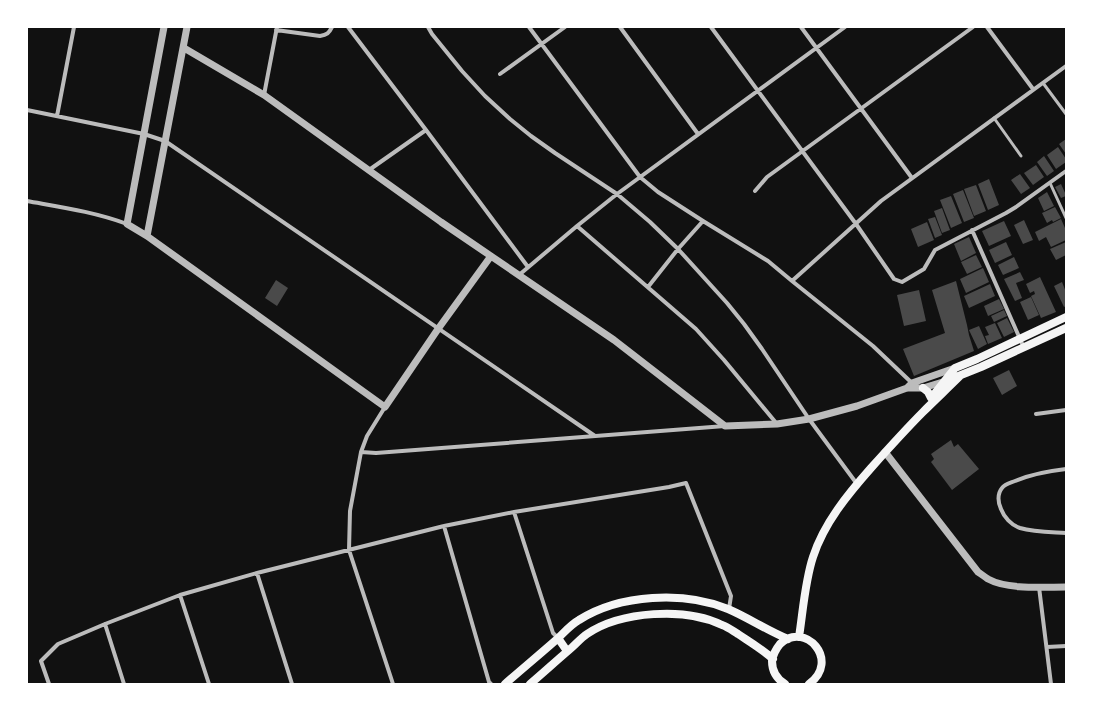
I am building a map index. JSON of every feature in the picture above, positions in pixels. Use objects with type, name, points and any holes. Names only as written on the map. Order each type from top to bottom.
[{"type":"main road","points":[[924,411],[931,398],[955,368],[991,353],[1066,317]]},
{"type":"main road","points":[[946,381],[981,368],[1066,328]]},
{"type":"main road","points":[[991,353],[995,361]]},
{"type":"main road","points":[[977,359],[981,368]]},
{"type":"main road","points":[[799,637],[809,571],[813,556],[828,523],[857,484],[885,452],[960,376]]},
{"type":"main road","points":[[923,388],[928,392],[931,398]]},
{"type":"main road","points":[[505,684],[578,620],[594,612],[624,602],[640,599],[671,597],[707,603],[729,610],[775,634],[788,639]]},
{"type":"main road","points":[[530,684],[587,634],[614,622],[642,615],[670,614],[697,617],[722,625],[764,651],[772,659]]},
{"type":"main road","points":[[785,684],[774,671],[772,659],[780,645],[788,639],[799,637],[811,641],[819,650],[821,656],[821,669],[819,675],[810,684]]},
{"type":"main road","points":[[558,638],[567,651]]},
{"type":"street","points":[[57,116],[74,27]]},
{"type":"street","points":[[127,224],[164,27]]},
{"type":"street","points":[[147,236],[187,27]]},
{"type":"street","points":[[264,95],[277,28],[320,36],[326,35],[330,32],[332,27]]},
{"type":"street","points":[[348,27],[528,267]]},
{"type":"street","points":[[428,27],[462,71],[485,96],[510,119],[555,153],[617,194],[650,222],[678,249],[744,324],[809,419],[857,484]]},
{"type":"street","points":[[529,27],[640,177],[658,192],[768,261],[873,346],[910,386],[923,388],[946,381]]},
{"type":"street","points":[[500,74],[565,27]]},
{"type":"street","points":[[620,27],[698,134]]},
{"type":"street","points":[[711,27],[856,224],[894,279],[902,282],[924,269],[935,250],[1006,213],[1066,171]]},
{"type":"street","points":[[801,27],[912,178]]},
{"type":"street","points":[[519,275],[617,194],[846,27]]},
{"type":"street","points":[[755,191],[767,177],[973,27]]},
{"type":"street","points":[[987,27],[1033,90]]},
{"type":"street","points":[[184,48],[264,95],[441,222],[614,340],[725,426]]},
{"type":"street","points":[[792,281],[881,201],[1066,66]]},
{"type":"street","points":[[27,110],[144,134],[165,142],[595,436]]},
{"type":"street","points":[[368,170],[426,130]]},
{"type":"street","points":[[27,201],[99,215],[127,224],[147,236],[385,407]]},
{"type":"street","points":[[648,287],[678,249],[703,221]]},
{"type":"street","points":[[577,226],[696,329],[777,424]]},
{"type":"street","points":[[972,230],[1024,348]]},
{"type":"street","points":[[393,684],[349,550],[350,511],[361,452],[367,436],[385,407],[438,329],[491,256]]},
{"type":"street","points":[[361,452],[725,426],[777,424],[809,419],[857,406],[955,368]]},
{"type":"street","points":[[1036,414],[1066,410]]},
{"type":"street","points":[[885,452],[978,572],[989,580],[1016,587],[1066,587]]},
{"type":"street","points":[[1066,469],[1041,472],[1007,484],[1002,488],[998,498],[1000,508],[1004,516],[1012,524],[1020,528],[1031,530],[1066,533]]},
{"type":"street","points":[[49,684],[41,661],[58,644],[180,595],[257,573],[444,526],[514,512],[686,483],[731,596],[729,610]]},
{"type":"street","points":[[514,512],[553,633],[558,638]]},
{"type":"street","points":[[444,526],[490,684]]},
{"type":"street","points":[[257,573],[292,684]]},
{"type":"street","points":[[1039,587],[1052,684]]},
{"type":"street","points":[[180,595],[209,684]]},
{"type":"street","points":[[105,624],[124,684]]},
{"type":"street","points":[[1047,647],[1066,646]]},
{"type":"lane","points":[[1042,83],[1066,114]]},
{"type":"lane","points":[[994,118],[1021,156]]},
{"type":"lane","points":[[1050,183],[1066,218]]},
{"type":"building","points":[[1066,139],[1066,154],[1059,144]]},
{"type":"building","points":[[1058,147],[1066,159],[1066,162],[1056,169],[1047,155]]},
{"type":"building","points":[[1044,156],[1054,171],[1047,176],[1037,162]]},
{"type":"building","points":[[1036,165],[1044,177],[1033,185],[1024,173]]},
{"type":"building","points":[[1020,174],[1030,188],[1021,194],[1011,180]]},
{"type":"building","points":[[989,179],[999,205],[988,210],[978,184]]},
{"type":"building","points":[[1061,184],[1066,196],[1061,198],[1055,187]]},
{"type":"building","points":[[976,185],[986,211],[974,216],[964,189]]},
{"type":"building","points":[[963,190],[974,218],[964,222],[953,194]]},
{"type":"building","points":[[1047,192],[1054,206],[1044,211],[1038,198]]},
{"type":"building","points":[[951,196],[962,223],[951,228],[940,200]]},
{"type":"building","points":[[1055,207],[1061,218],[1047,223],[1042,213]]},
{"type":"building","points":[[942,208],[950,230],[942,233],[934,211]]},
{"type":"building","points":[[935,217],[942,235],[935,238],[928,219]]},
{"type":"building","points":[[1061,219],[1065,228],[1066,227],[1066,240],[1051,247],[1046,237],[1039,241],[1035,232]]},
{"type":"building","points":[[1024,220],[1033,240],[1023,244],[1014,225]]},
{"type":"building","points":[[1004,221],[1011,236],[989,246],[982,231]]},
{"type":"building","points":[[927,222],[934,240],[918,247],[911,229]]},
{"type":"building","points":[[969,237],[976,253],[961,261],[954,244]]},
{"type":"building","points":[[1006,242],[1012,255],[995,263],[989,250]]},
{"type":"building","points":[[1066,242],[1066,255],[1056,260],[1050,249]]},
{"type":"building","points":[[976,255],[982,267],[967,274],[961,262]]},
{"type":"building","points":[[1014,257],[1019,268],[1003,275],[998,265]]},
{"type":"building","points":[[983,268],[989,282],[966,293],[960,279]]},
{"type":"building","points":[[1020,272],[1024,280],[1016,283],[1022,298],[1015,301],[1004,279]]},
{"type":"building","points":[[1040,277],[1056,312],[1041,318],[1031,296],[1035,294],[1034,291],[1030,293],[1026,284]]},
{"type":"building","points":[[276,280],[288,288],[277,306],[265,298]]},
{"type":"building","points":[[956,281],[974,351],[914,376],[903,349],[945,333],[932,290]]},
{"type":"building","points":[[1062,282],[1066,292],[1066,306],[1064,307],[1054,286]]},
{"type":"building","points":[[990,284],[995,296],[969,308],[964,296]]},
{"type":"building","points":[[919,290],[926,321],[904,326],[897,295]]},
{"type":"building","points":[[1031,297],[1039,315],[1028,320],[1020,302]]},
{"type":"building","points":[[999,299],[1004,309],[988,316],[984,306]]},
{"type":"building","points":[[1004,310],[1007,316],[994,322],[991,316]]},
{"type":"building","points":[[1007,318],[1014,332],[1004,337],[997,323]]},
{"type":"building","points":[[995,323],[1002,338],[988,344],[985,336],[989,335],[985,327]]},
{"type":"building","points":[[979,326],[987,344],[978,349],[969,330]]},
{"type":"building","points":[[1009,370],[1017,386],[1002,395],[993,378]]},
{"type":"building","points":[[951,440],[954,447],[958,444],[979,469],[952,490],[931,462],[934,459],[931,454]]}]
